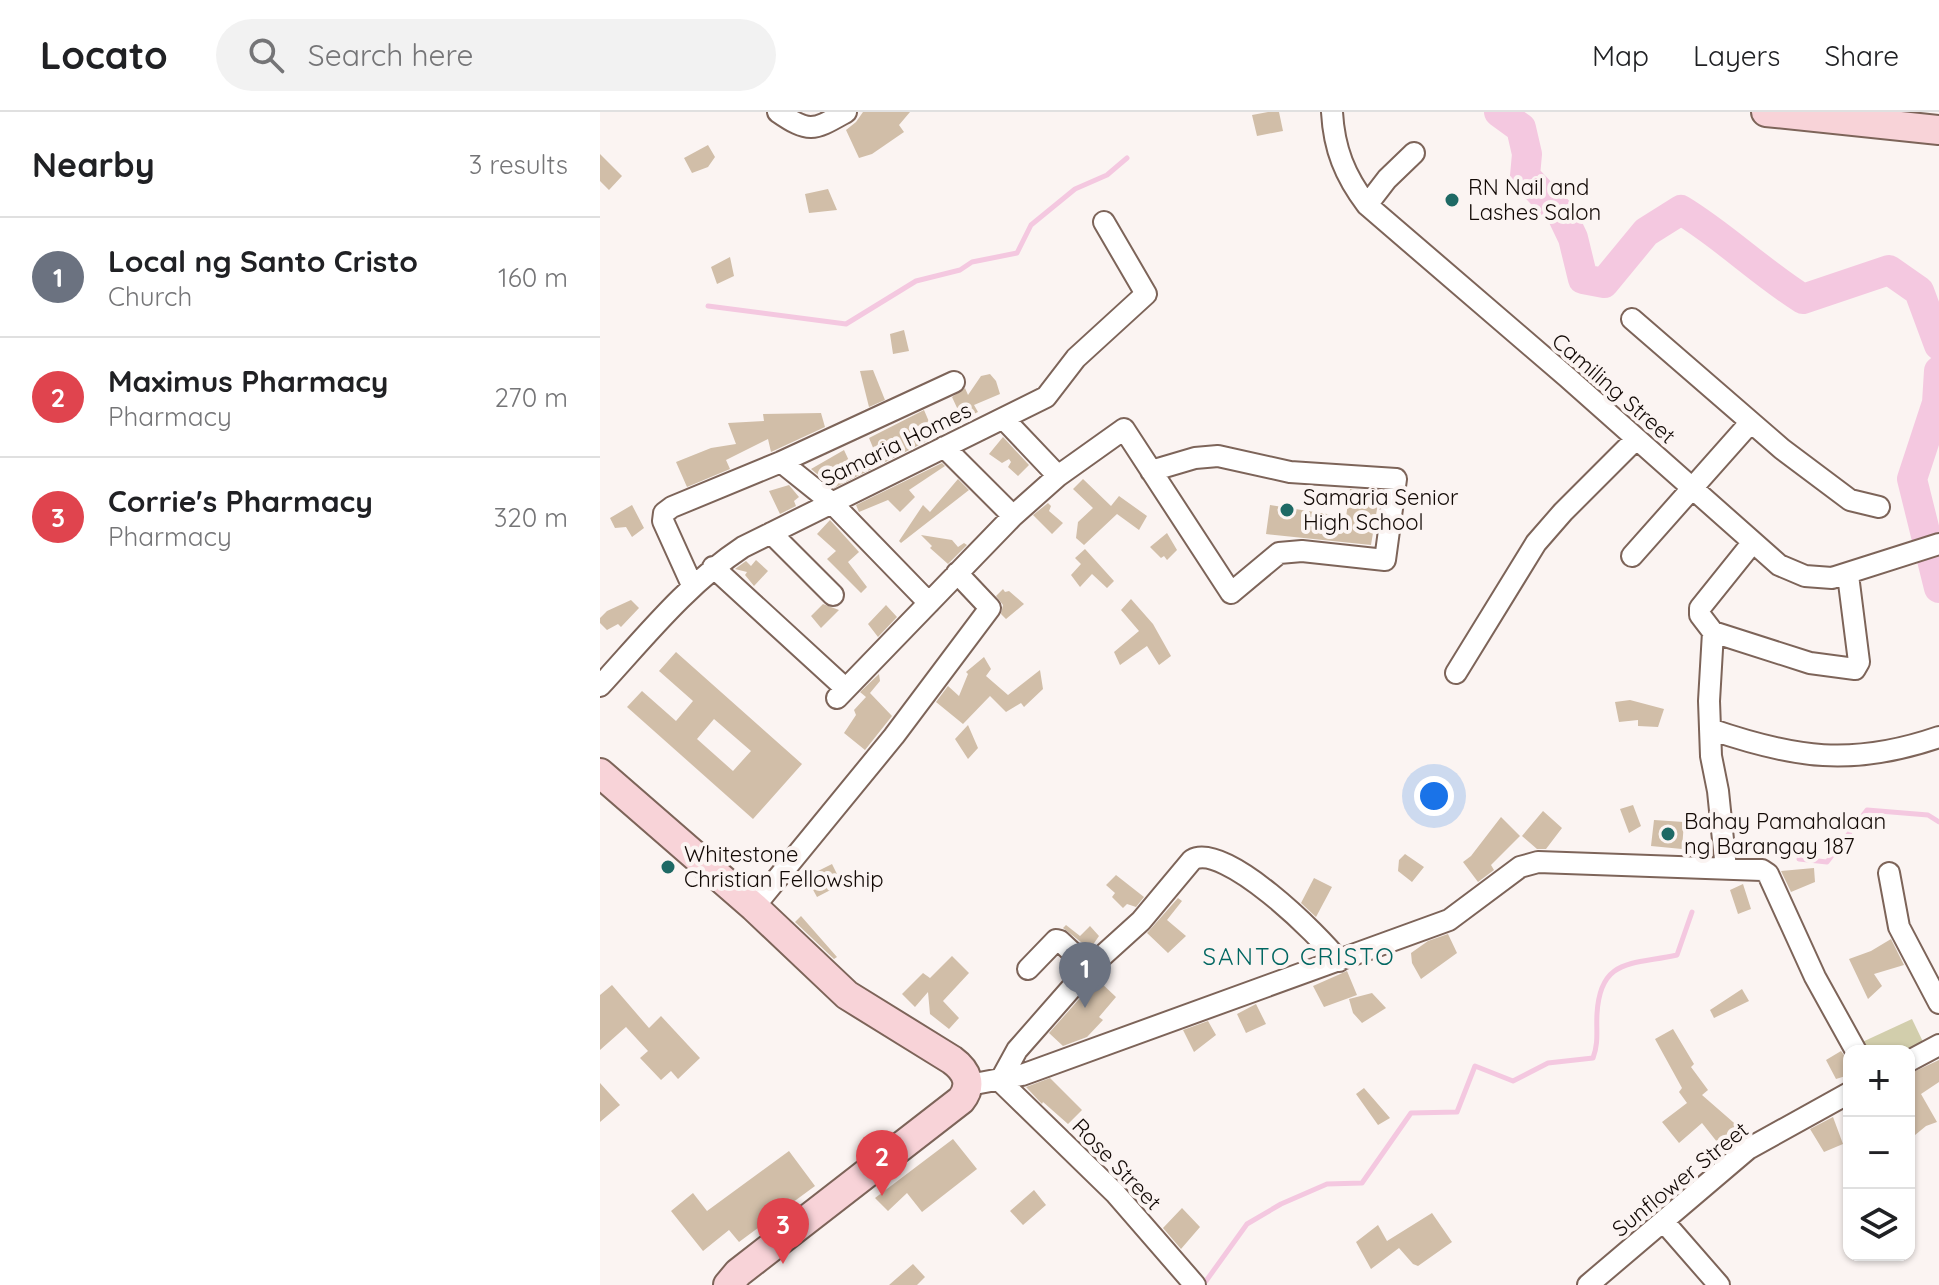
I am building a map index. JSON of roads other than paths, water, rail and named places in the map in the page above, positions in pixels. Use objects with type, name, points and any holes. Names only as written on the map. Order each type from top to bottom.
[{"type":"main road","points":[[1766,112],[1939,130]]},
{"type":"main road","points":[[600,773],[754,907],[847,995],[957,1064],[969,1085],[961,1100],[738,1273],[728,1285]]},
{"type":"street","points":[[778,112],[807,129],[817,128],[846,112]]},
{"type":"street","name":"Camiling Street","points":[[1332,112],[1340,161],[1367,205],[1779,565],[1805,576],[1832,578],[1939,544]]},
{"type":"street","points":[[1367,205],[1387,179],[1414,153]]},
{"type":"street","name":"Samaria Homes","points":[[600,686],[692,585],[713,567],[831,502],[1046,397],[1076,358],[1146,294],[1104,222]]},
{"type":"street","points":[[1632,319],[1750,423],[1850,500],[1879,507]]},
{"type":"street","points":[[692,585],[663,521],[664,513],[954,382]]},
{"type":"street","points":[[1004,419],[1058,476]]},
{"type":"street","points":[[1632,556],[1750,423]]},
{"type":"street","points":[[713,567],[841,693],[1013,516],[1058,476],[1124,429],[1151,471],[1231,593],[1279,553],[1302,551],[1385,560],[1396,479],[1290,472],[1218,456],[1195,458],[1151,471]]},
{"type":"street","points":[[1456,673],[1536,543],[1636,439]]},
{"type":"street","points":[[944,447],[1013,516]]},
{"type":"street","points":[[781,462],[831,502],[929,603]]},
{"type":"street","points":[[771,533],[833,595]]},
{"type":"street","points":[[1753,542],[1700,608],[1700,615],[1713,632],[1810,663],[1855,669],[1859,662],[1848,575]]},
{"type":"street","points":[[754,907],[894,736],[990,608],[957,573]]},
{"type":"street","points":[[1713,632],[1711,756],[1726,869]]},
{"type":"street","points":[[1710,729],[1773,750],[1820,757],[1883,751],[1939,737]]},
{"type":"street","points":[[1000,1081],[1017,1050],[1089,968],[1121,941],[1192,860],[1200,856],[1214,858],[1231,867],[1278,901],[1307,925],[1339,961]]},
{"type":"street","points":[[969,1085],[1000,1081],[1449,920],[1520,867],[1538,862],[1762,870],[1768,874],[1815,977],[1853,1045]]},
{"type":"street","points":[[1889,873],[1899,927],[1939,1003]]},
{"type":"street","points":[[1028,969],[1056,940],[1089,968]]},
{"type":"street","points":[[1915,1058],[1939,1045]]},
{"type":"street","name":"Rose Street","points":[[1000,1081],[1115,1193],[1195,1285]]},
{"type":"street","name":"Sunflower Street","points":[[1588,1285],[1748,1149],[1843,1096]]},
{"type":"street","points":[[1664,1222],[1719,1285]]},
{"type":"waterway","points":[[1499,112],[1521,128],[1527,154],[1525,176],[1562,215],[1573,238],[1583,279],[1604,283],[1646,232],[1681,210],[1803,299],[1889,270],[1919,291],[1939,345]]},
{"type":"waterway","points":[[708,306],[846,324],[916,281],[960,270],[972,262],[1017,253],[1031,225],[1075,189],[1107,175],[1127,158]]},
{"type":"waterway","points":[[1939,371],[1937,403],[1912,479],[1939,588]]},
{"type":"waterway","points":[[1799,859],[1827,862],[1867,810],[1928,815],[1939,822]]},
{"type":"waterway","points":[[1206,1281],[1247,1224],[1281,1204],[1327,1184],[1362,1183],[1411,1113],[1457,1112],[1475,1066],[1513,1081],[1548,1063],[1593,1058],[1599,996],[1605,982],[1622,967],[1677,955],[1692,912]]},
{"type":"place","name":"RN Nail and Lashes Salon","points":[[1452,200]]},
{"type":"place","name":"Samaria Senior High School","points":[[1287,510]]},
{"type":"place","name":"Bahay Pamahalaan ng Barangay 187","points":[[1668,834]]},
{"type":"place","name":"Whitestone Christian Fellowship","points":[[668,867]]},
{"type":"place","name":"Local ng Santo Cristo","points":[[1085,1008]]},
{"type":"place","name":"Maximus Pharmacy","points":[[882,1196]]},
{"type":"place","name":"Corrie's Pharmacy","points":[[783,1264]]},
{"type":"district","name":"SANTO CRISTO","points":[[1299,957]]}]
